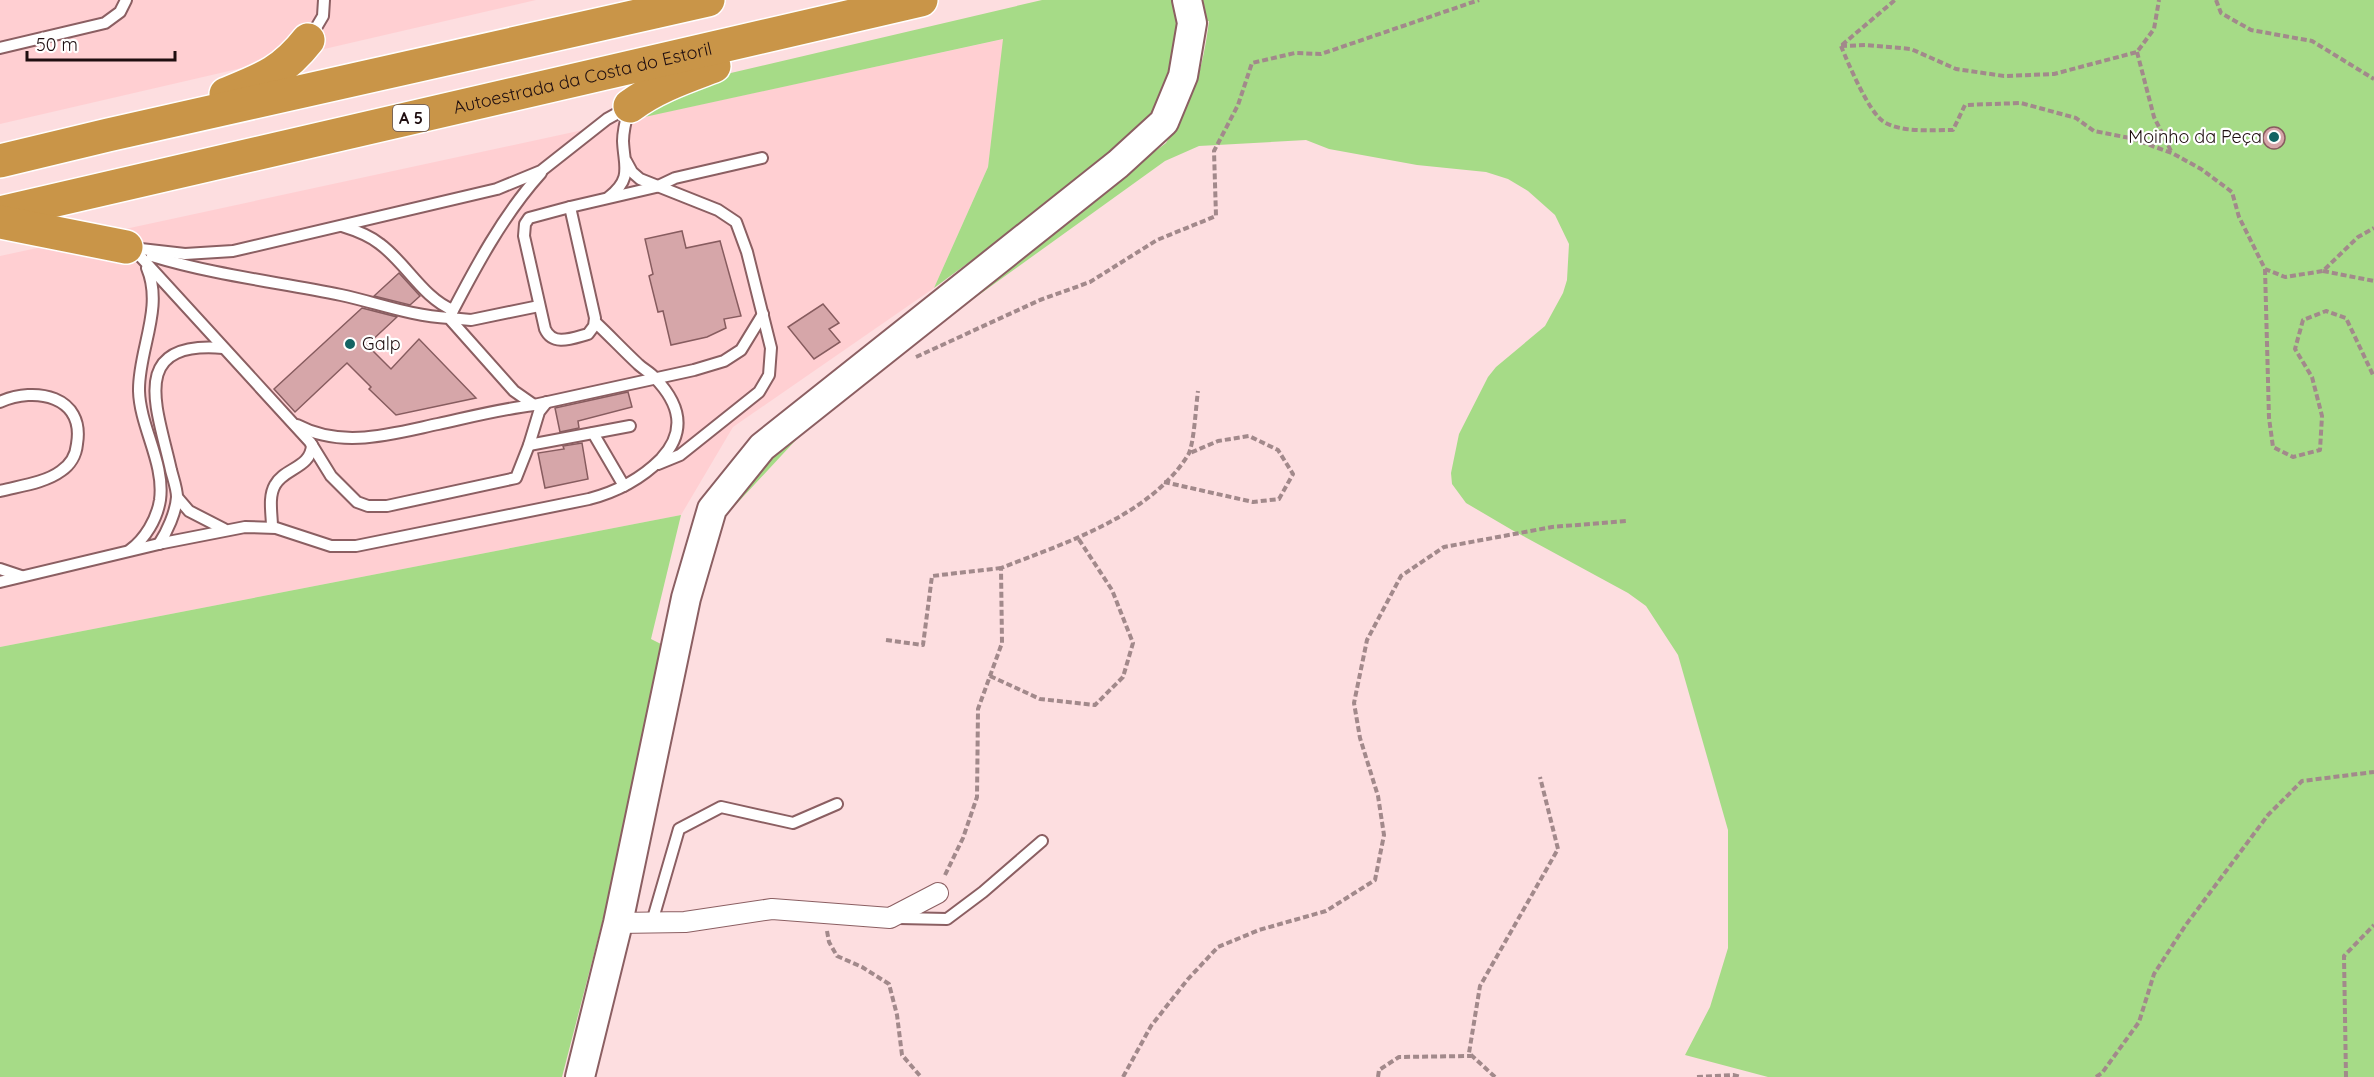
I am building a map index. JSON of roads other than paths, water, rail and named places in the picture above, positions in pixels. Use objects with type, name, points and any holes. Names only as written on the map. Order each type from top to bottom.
[{"type":"highway","points":[[0,161],[708,0]]},
{"type":"highway","name":"Autoestrada da Costa do Estoril","points":[[0,213],[921,0]]},
{"type":"highway","points":[[630,106],[646,94],[681,78],[821,24]]},
{"type":"highway","points":[[108,135],[258,80],[292,60],[308,40]]},
{"type":"highway","points":[[0,222],[126,247]]},
{"type":"street","points":[[580,1077],[618,923],[686,598],[712,509],[762,447],[1118,164],[1164,122],[1183,76],[1190,11]]},
{"type":"street","points":[[618,923],[685,922],[772,909],[890,918],[938,892]]},
{"type":"lane","points":[[0,48],[105,23],[120,12],[126,0]]},
{"type":"lane","points":[[308,40],[323,16],[324,0]]},
{"type":"lane","points":[[609,197],[624,180],[626,161],[623,140],[630,106]]},
{"type":"lane","points":[[126,247],[185,254],[221,253],[496,189],[527,178],[547,167],[607,119],[630,106]]},
{"type":"lane","points":[[570,207],[595,322],[593,330],[588,334],[555,339],[546,332],[525,246],[525,224],[529,218],[538,215],[609,197],[656,187],[675,178],[762,158]]},
{"type":"lane","points":[[626,161],[636,176],[656,187],[718,210],[736,222],[744,242],[771,342],[772,356],[769,375],[763,387],[751,400],[680,455],[654,465]]},
{"type":"lane","points":[[451,314],[467,282],[518,202],[547,167]]},
{"type":"lane","points":[[342,226],[356,230],[382,244],[451,314],[514,391],[534,405]]},
{"type":"lane","points":[[126,247],[196,268],[346,296],[415,315],[451,314],[471,320],[539,306]]},
{"type":"lane","points":[[126,247],[139,255],[312,445],[326,470],[343,489],[362,504],[375,507],[516,478],[539,412],[547,402]]},
{"type":"lane","points":[[126,247],[144,263],[151,284],[151,312],[139,394],[159,480],[160,496],[156,514],[148,530],[138,545],[128,552]]},
{"type":"lane","points":[[291,422],[314,432],[362,439],[655,378],[713,364],[734,355],[741,350],[763,314]]},
{"type":"lane","points":[[0,582],[224,529],[272,527],[324,545],[356,546],[589,500],[624,486],[654,465],[671,447],[678,426],[672,401],[655,378],[595,322]]},
{"type":"lane","points":[[223,348],[196,346],[182,349],[166,361],[156,378],[155,400],[177,497],[189,512],[224,529]]},
{"type":"lane","points":[[0,402],[32,394],[55,399],[69,410],[75,420],[78,437],[72,460],[59,473],[50,478],[0,491]]},
{"type":"lane","points":[[529,446],[630,426]]},
{"type":"lane","points":[[593,433],[624,486]]},
{"type":"lane","points":[[272,527],[271,499],[274,486],[306,460],[310,455],[312,445]]},
{"type":"lane","points":[[159,544],[177,497]]},
{"type":"lane","points":[[0,569],[24,576]]},
{"type":"lane","points":[[652,922],[679,829],[721,807],[793,823],[837,804]]},
{"type":"lane","points":[[890,918],[947,919],[983,892],[1042,841]]},
{"type":"place","name":"Moinho da Peça","points":[[2274,137]]},
{"type":"place","name":"Galp","points":[[350,344]]}]
